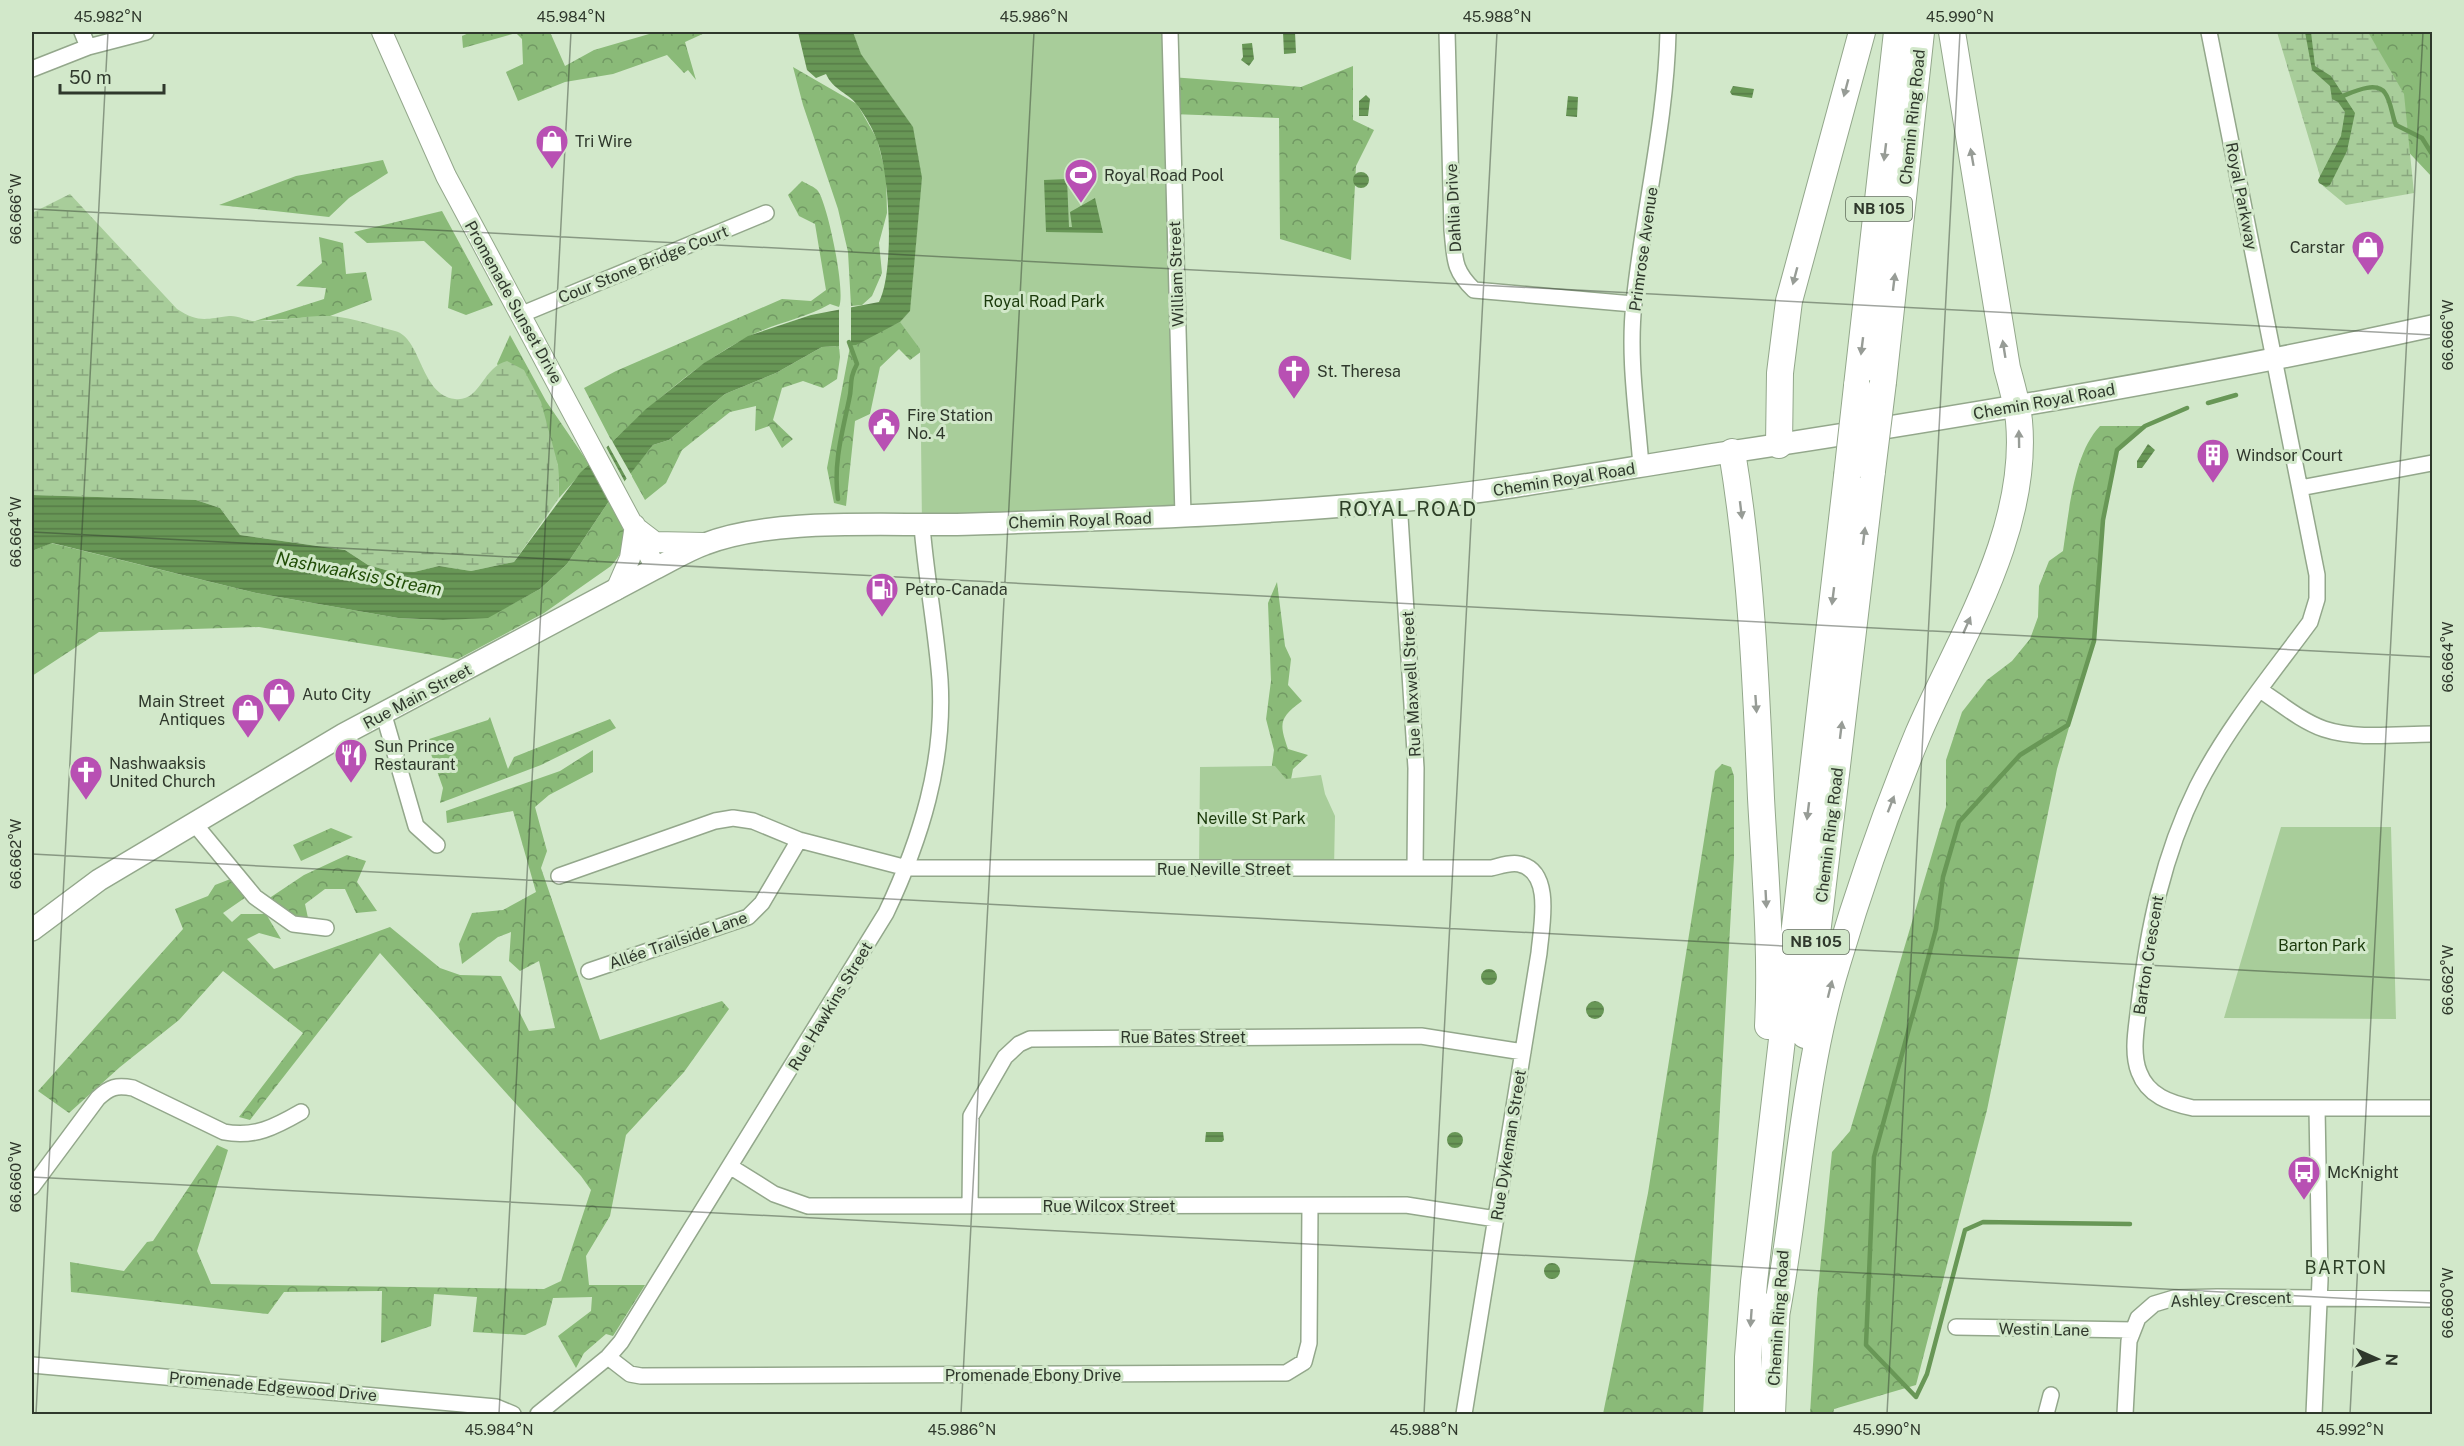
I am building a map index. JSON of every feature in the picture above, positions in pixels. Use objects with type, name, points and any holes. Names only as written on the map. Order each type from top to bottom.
[{"type":"highway","points":[[1779,445],[1780,373],[1789,301],[1862,32]]},
{"type":"highway","name":"Chemin Ring Road","points":[[1772,1414],[1776,1316],[1790,1162],[1859,474],[1857,386],[1897,32]]},
{"type":"highway","name":"Chemin Ring Road","points":[[1748,1414],[1754,1282],[1859,474],[1883,382],[1921,32]]},
{"type":"highway","points":[[1776,1316],[1819,1037],[1836,966],[1872,854],[1918,736],[2004,544],[2016,498],[2019,470],[2017,406],[2007,368],[1952,32]]},
{"type":"highway","points":[[1731,452],[1744,537],[1770,996],[1756,1160],[1753,1230],[1754,1282]]},
{"type":"main road","name":"Chemin Royal Road","points":[[656,568],[705,543],[745,533],[802,527],[922,526],[1183,516],[1399,501],[1503,489],[2017,406],[2275,361],[2433,326]]},
{"type":"main road","name":"Rue Main Street","points":[[32,930],[99,880],[193,822],[384,712],[656,568]]},
{"type":"street","points":[[82,32],[88,47]]},
{"type":"street","points":[[32,69],[88,47],[146,32]]},
{"type":"street","name":"Promenade Sunset Drive","points":[[382,32],[446,176],[631,517],[656,568]]},
{"type":"street","name":"William Street","points":[[1170,32],[1183,516]]},
{"type":"street","name":"Dahlia Drive","points":[[1447,32],[1452,231],[1454,258],[1460,277],[1474,290],[1634,304]]},
{"type":"street","name":"Primrose Avenue","points":[[1641,466],[1635,404],[1634,304],[1664,102],[1668,32]]},
{"type":"street","name":"Royal Parkway","points":[[2209,32],[2275,361]]},
{"type":"street","name":"Cour Stone Bridge Court","points":[[520,315],[766,213]]},
{"type":"street","name":"Barton Crescent","points":[[2275,361],[2317,575],[2318,599],[2310,622],[2260,690],[2198,786],[2158,886],[2145,950],[2135,1044],[2136,1064],[2140,1075],[2152,1092],[2171,1103],[2193,1108],[2433,1108]]},
{"type":"street","points":[[2300,488],[2433,463]]},
{"type":"street","name":"Rue Maxwell Street","points":[[1399,501],[1416,768],[1415,868]]},
{"type":"street","points":[[631,517],[646,538],[655,542],[705,543]]},
{"type":"street","points":[[616,590],[630,558],[631,517]]},
{"type":"street","name":"Rue Hawkins Street","points":[[538,1414],[608,1357],[621,1342],[886,913],[907,868],[931,790],[940,721],[940,681],[922,526]]},
{"type":"street","points":[[2260,690],[2310,723],[2326,730],[2367,734],[2433,734]]},
{"type":"street","points":[[384,712],[416,826],[437,845]]},
{"type":"street","points":[[559,876],[715,821],[733,818],[753,821],[799,840],[907,868]]},
{"type":"street","points":[[193,822],[255,897],[293,924],[326,928]]},
{"type":"street","name":"Allée Trailside Lane","points":[[589,971],[748,917],[762,903],[799,840]]},
{"type":"street","name":"Rue Neville Street","points":[[907,868],[1491,868],[1516,863],[1530,868],[1536,875]]},
{"type":"street","name":"Rue Dykeman Street","points":[[1464,1414],[1541,928],[1542,895],[1536,875]]},
{"type":"street","name":"Rue Bates Street","points":[[970,1206],[971,1116],[1005,1057],[1019,1044],[1030,1039],[1421,1036],[1523,1052]]},
{"type":"street","points":[[32,1187],[98,1098],[109,1088],[118,1085],[133,1088],[224,1132],[236,1134],[264,1131],[302,1112]]},
{"type":"street","points":[[2314,1414],[2320,1297],[2317,1108]]},
{"type":"street","name":"Rue Wilcox Street","points":[[731,1167],[774,1194],[808,1206],[1406,1205],[1496,1219]]},
{"type":"street","name":"Promenade Ebony Drive","points":[[608,1357],[630,1374],[641,1376],[1286,1373],[1304,1362],[1309,1343],[1310,1206]]},
{"type":"street","name":"Ashley Crescent","points":[[2126,1414],[2129,1341],[2138,1318],[2154,1304],[2174,1298],[2433,1299]]},
{"type":"street","name":"Westin Lane","points":[[1956,1327],[2133,1330]]},
{"type":"street","name":"Promenade Edgewood Drive","points":[[32,1365],[496,1407],[513,1414]]},
{"type":"street","points":[[2046,1414],[2051,1395]]},
{"type":"green space","points":[[471,32],[550,32],[565,66],[594,50],[656,32],[707,32],[685,42],[696,80],[688,70],[684,73],[667,55],[613,74],[565,82],[518,101],[506,72],[523,64],[522,39],[516,33],[463,48],[462,36]]},
{"type":"green space","points":[[853,32],[915,32],[905,47],[970,146],[939,310],[926,348],[910,360],[899,349],[880,367],[870,414],[855,421],[846,506],[834,503],[827,468],[849,352],[851,345],[900,322],[910,311],[922,179],[913,127],[861,54]]},
{"type":"green space","name":"Royal Road Park","points":[[853,32],[1170,32],[1183,516],[922,526],[920,349],[900,322],[910,311],[922,178],[913,127],[861,54]]},
{"type":"green space","points":[[2277,32],[2368,32],[2404,94],[2414,193],[2346,205],[2323,186]]},
{"type":"green space","points":[[2311,32],[2432,32],[2432,177],[2384,126]]},
{"type":"green space","points":[[1353,66],[1353,120],[1374,130],[1356,166],[1351,260],[1280,239],[1279,118],[1172,114],[1171,77],[1301,87]]},
{"type":"green space","points":[[793,67],[857,104],[877,139],[886,175],[887,213],[879,243],[882,273],[872,296],[862,305],[851,306],[848,252],[838,209],[803,105]]},
{"type":"green space","points":[[383,160],[388,173],[349,198],[329,217],[219,205],[296,176]]},
{"type":"green space","points":[[802,181],[818,191],[822,199],[838,268],[841,299],[839,307],[830,304],[810,314],[767,328],[728,348],[676,385],[612,442],[584,388],[616,371],[782,299],[811,301],[826,290],[815,224],[799,216],[788,195]]},
{"type":"green space","points":[[70,194],[177,309],[191,316],[208,319],[232,316],[252,321],[264,321],[310,316],[336,316],[395,331],[411,344],[435,388],[443,395],[455,399],[471,395],[499,364],[507,361],[524,370],[541,402],[558,465],[559,498],[514,562],[471,571],[439,566],[414,572],[389,571],[368,565],[345,550],[240,535],[220,508],[196,500],[32,495],[32,213]]},
{"type":"green space","points":[[442,211],[493,305],[466,315],[448,308],[452,267],[424,241],[367,243],[354,232]]},
{"type":"green space","points":[[319,237],[343,243],[346,274],[366,272],[372,300],[330,316],[255,321],[324,299],[326,288],[296,286],[322,263]]},
{"type":"green space","points":[[510,335],[546,401],[589,464],[559,498],[558,465],[497,364]]},
{"type":"green space","points":[[839,346],[837,379],[823,388],[803,381],[782,388],[773,420],[793,439],[782,448],[769,426],[755,431],[756,406],[730,412],[682,450],[666,483],[645,500],[630,473],[653,445],[669,440],[725,394],[776,373],[822,347]]},
{"type":"green space","points":[[2100,426],[2145,426],[2117,451],[2103,520],[2094,641],[2057,769],[1987,1110],[1916,1385],[1834,1409],[1833,1414],[1810,1414],[1817,1299],[1832,1152],[1850,1131],[1946,807],[1946,760],[1962,712],[1987,680],[2012,661],[2030,639],[2038,617],[2039,586],[2049,561],[2063,551],[2070,502],[2078,468],[2091,438]]},
{"type":"green space","points":[[609,501],[624,534],[622,549],[611,566],[544,613],[458,659],[259,627],[99,632],[32,676],[32,551],[51,543],[256,593],[398,618],[443,620],[488,617],[540,589],[567,564]]},
{"type":"green space","points":[[1277,582],[1285,646],[1291,659],[1288,685],[1302,701],[1285,717],[1283,733],[1288,749],[1308,755],[1293,769],[1289,790],[1271,772],[1274,750],[1266,719],[1271,681],[1268,603]]},
{"type":"green space","points":[[490,717],[508,769],[514,757],[610,719],[616,728],[541,765],[440,803],[443,788],[426,740],[488,720]]},
{"type":"green space","points":[[593,750],[593,772],[549,795],[535,807],[547,851],[541,868],[600,1040],[722,1001],[729,1009],[684,1072],[626,1135],[610,1216],[586,1256],[589,1285],[645,1285],[613,1336],[606,1334],[584,1353],[576,1368],[558,1336],[591,1311],[592,1297],[553,1298],[546,1325],[525,1335],[473,1332],[477,1297],[434,1294],[431,1326],[381,1343],[382,1291],[284,1292],[268,1314],[71,1292],[70,1262],[124,1271],[147,1242],[153,1241],[217,1145],[228,1150],[197,1251],[211,1284],[544,1289],[561,1281],[591,1190],[581,1176],[380,953],[250,1120],[239,1117],[303,1033],[223,971],[179,1020],[120,1067],[69,1113],[38,1091],[183,929],[175,909],[208,896],[215,885],[233,878],[249,895],[223,913],[232,922],[241,914],[266,914],[281,939],[259,933],[247,939],[274,969],[390,927],[440,968],[460,975],[501,976],[529,1031],[555,1028],[539,961],[520,971],[509,961],[511,932],[498,937],[462,964],[459,944],[472,913],[503,910],[536,892],[513,811],[447,823],[446,811],[560,771]]},
{"type":"green space","points":[[1722,764],[1731,767],[1734,776],[1734,857],[1703,1414],[1603,1414],[1648,1193],[1715,771]]},
{"type":"green space","name":"Neville St Park","points":[[1275,766],[1286,779],[1321,775],[1325,794],[1335,816],[1334,869],[1199,869],[1200,767]]},
{"type":"green space","name":"Barton Park","points":[[2281,827],[2391,827],[2396,1019],[2224,1018]]},
{"type":"green space","points":[[331,828],[353,837],[301,861],[293,845]]},
{"type":"green space","points":[[347,855],[366,861],[357,882],[377,911],[356,913],[345,889],[325,889],[305,904],[308,918],[290,917],[268,899],[304,875]]},
{"type":"water","name":"Nashwaaksis Stream","points":[[798,32],[853,32],[861,54],[913,127],[922,178],[910,311],[900,322],[856,345],[822,347],[776,373],[725,394],[669,440],[653,445],[609,501],[567,564],[540,589],[488,618],[443,620],[398,618],[256,593],[52,543],[32,551],[32,495],[196,500],[220,508],[240,535],[345,550],[368,565],[389,571],[414,572],[439,566],[471,571],[514,562],[580,473],[646,409],[704,363],[748,336],[811,315],[879,302],[884,287],[889,245],[885,173],[881,153],[870,126],[854,102],[833,84],[826,74],[816,78],[807,70]]},
{"type":"water","points":[[1283,32],[1295,32],[1296,53],[1284,54]]},
{"type":"water","points":[[2305,32],[2311,32],[2315,66],[2331,76],[2355,113],[2347,151],[2330,185],[2326,187],[2318,180],[2341,136],[2345,112],[2338,102],[2332,99],[2330,86],[2312,70]]},
{"type":"water","points":[[1252,43],[1254,59],[1249,66],[1241,60],[1243,57],[1242,44]]},
{"type":"water","points":[[1733,86],[1754,89],[1752,98],[1732,95],[1730,92]]},
{"type":"water","points":[[1366,95],[1370,99],[1368,116],[1359,116],[1359,101]]},
{"type":"water","points":[[1568,96],[1578,97],[1577,117],[1566,116]]},
{"type":"water","points":[[1361,172],[1367,174],[1369,180],[1367,186],[1361,188],[1355,186],[1353,180],[1355,174]]},
{"type":"water","points":[[1067,179],[1069,227],[1072,227],[1070,212],[1095,198],[1103,233],[1046,232],[1044,180]]},
{"type":"water","points":[[2148,444],[2155,450],[2142,468],[2137,468],[2137,461]]},
{"type":"water","points":[[1489,969],[1495,971],[1497,977],[1495,983],[1489,985],[1483,983],[1481,977],[1483,971]]},
{"type":"water","points":[[1595,1001],[1601,1004],[1604,1010],[1601,1016],[1595,1019],[1589,1016],[1586,1010],[1589,1004]]},
{"type":"water","points":[[1206,1132],[1223,1132],[1224,1140],[1205,1142]]},
{"type":"water","points":[[1455,1132],[1463,1140],[1455,1148],[1447,1140]]},
{"type":"water","points":[[1552,1263],[1560,1271],[1552,1279],[1544,1271]]},
{"type":"pier","points":[[851,306],[851,348],[839,349],[839,307]]},
{"type":"pier","points":[[611,439],[632,476],[628,481],[607,443]]},
{"type":"pier","points":[[605,445],[626,484],[609,501],[588,461]]},
{"type":"waterway","points":[[2340,97],[2370,87],[2381,89],[2389,100],[2396,125],[2422,138],[2432,154]]},
{"type":"waterway","points":[[838,499],[839,449],[857,364],[849,342]]},
{"type":"waterway","points":[[2208,403],[2236,395]]},
{"type":"waterway","points":[[2130,1224],[1983,1222],[1965,1230],[1927,1374],[1916,1397],[1866,1345],[1874,1157],[1936,929],[1943,877],[1959,822],[2020,755],[2068,725],[2094,641],[2103,520],[2117,450],[2145,426],[2187,408]]},
{"type":"place","name":"Tri Wire","points":[[552,170]]},
{"type":"place","name":"Royal Road Pool","points":[[1081,204]]},
{"type":"place","name":"Carstar","points":[[2368,276]]},
{"type":"place","name":"St. Theresa","points":[[1294,400]]},
{"type":"place","name":"Fire Station No. 4","points":[[884,453]]},
{"type":"place","name":"Windsor Court","points":[[2213,484]]},
{"type":"place","name":"Petro-Canada","points":[[882,618]]},
{"type":"place","name":"Auto City","points":[[279,723]]},
{"type":"place","name":"Main Street Antiques","points":[[248,739]]},
{"type":"place","name":"Sun Prince Restaurant","points":[[351,784]]},
{"type":"place","name":"Nashwaaksis United Church","points":[[86,801]]},
{"type":"place","name":"McKnight","points":[[2304,1201]]},
{"type":"district","name":"ROYAL ROAD","points":[[1408,509]]},
{"type":"district","name":"BARTON","points":[[2346,1268]]}]
